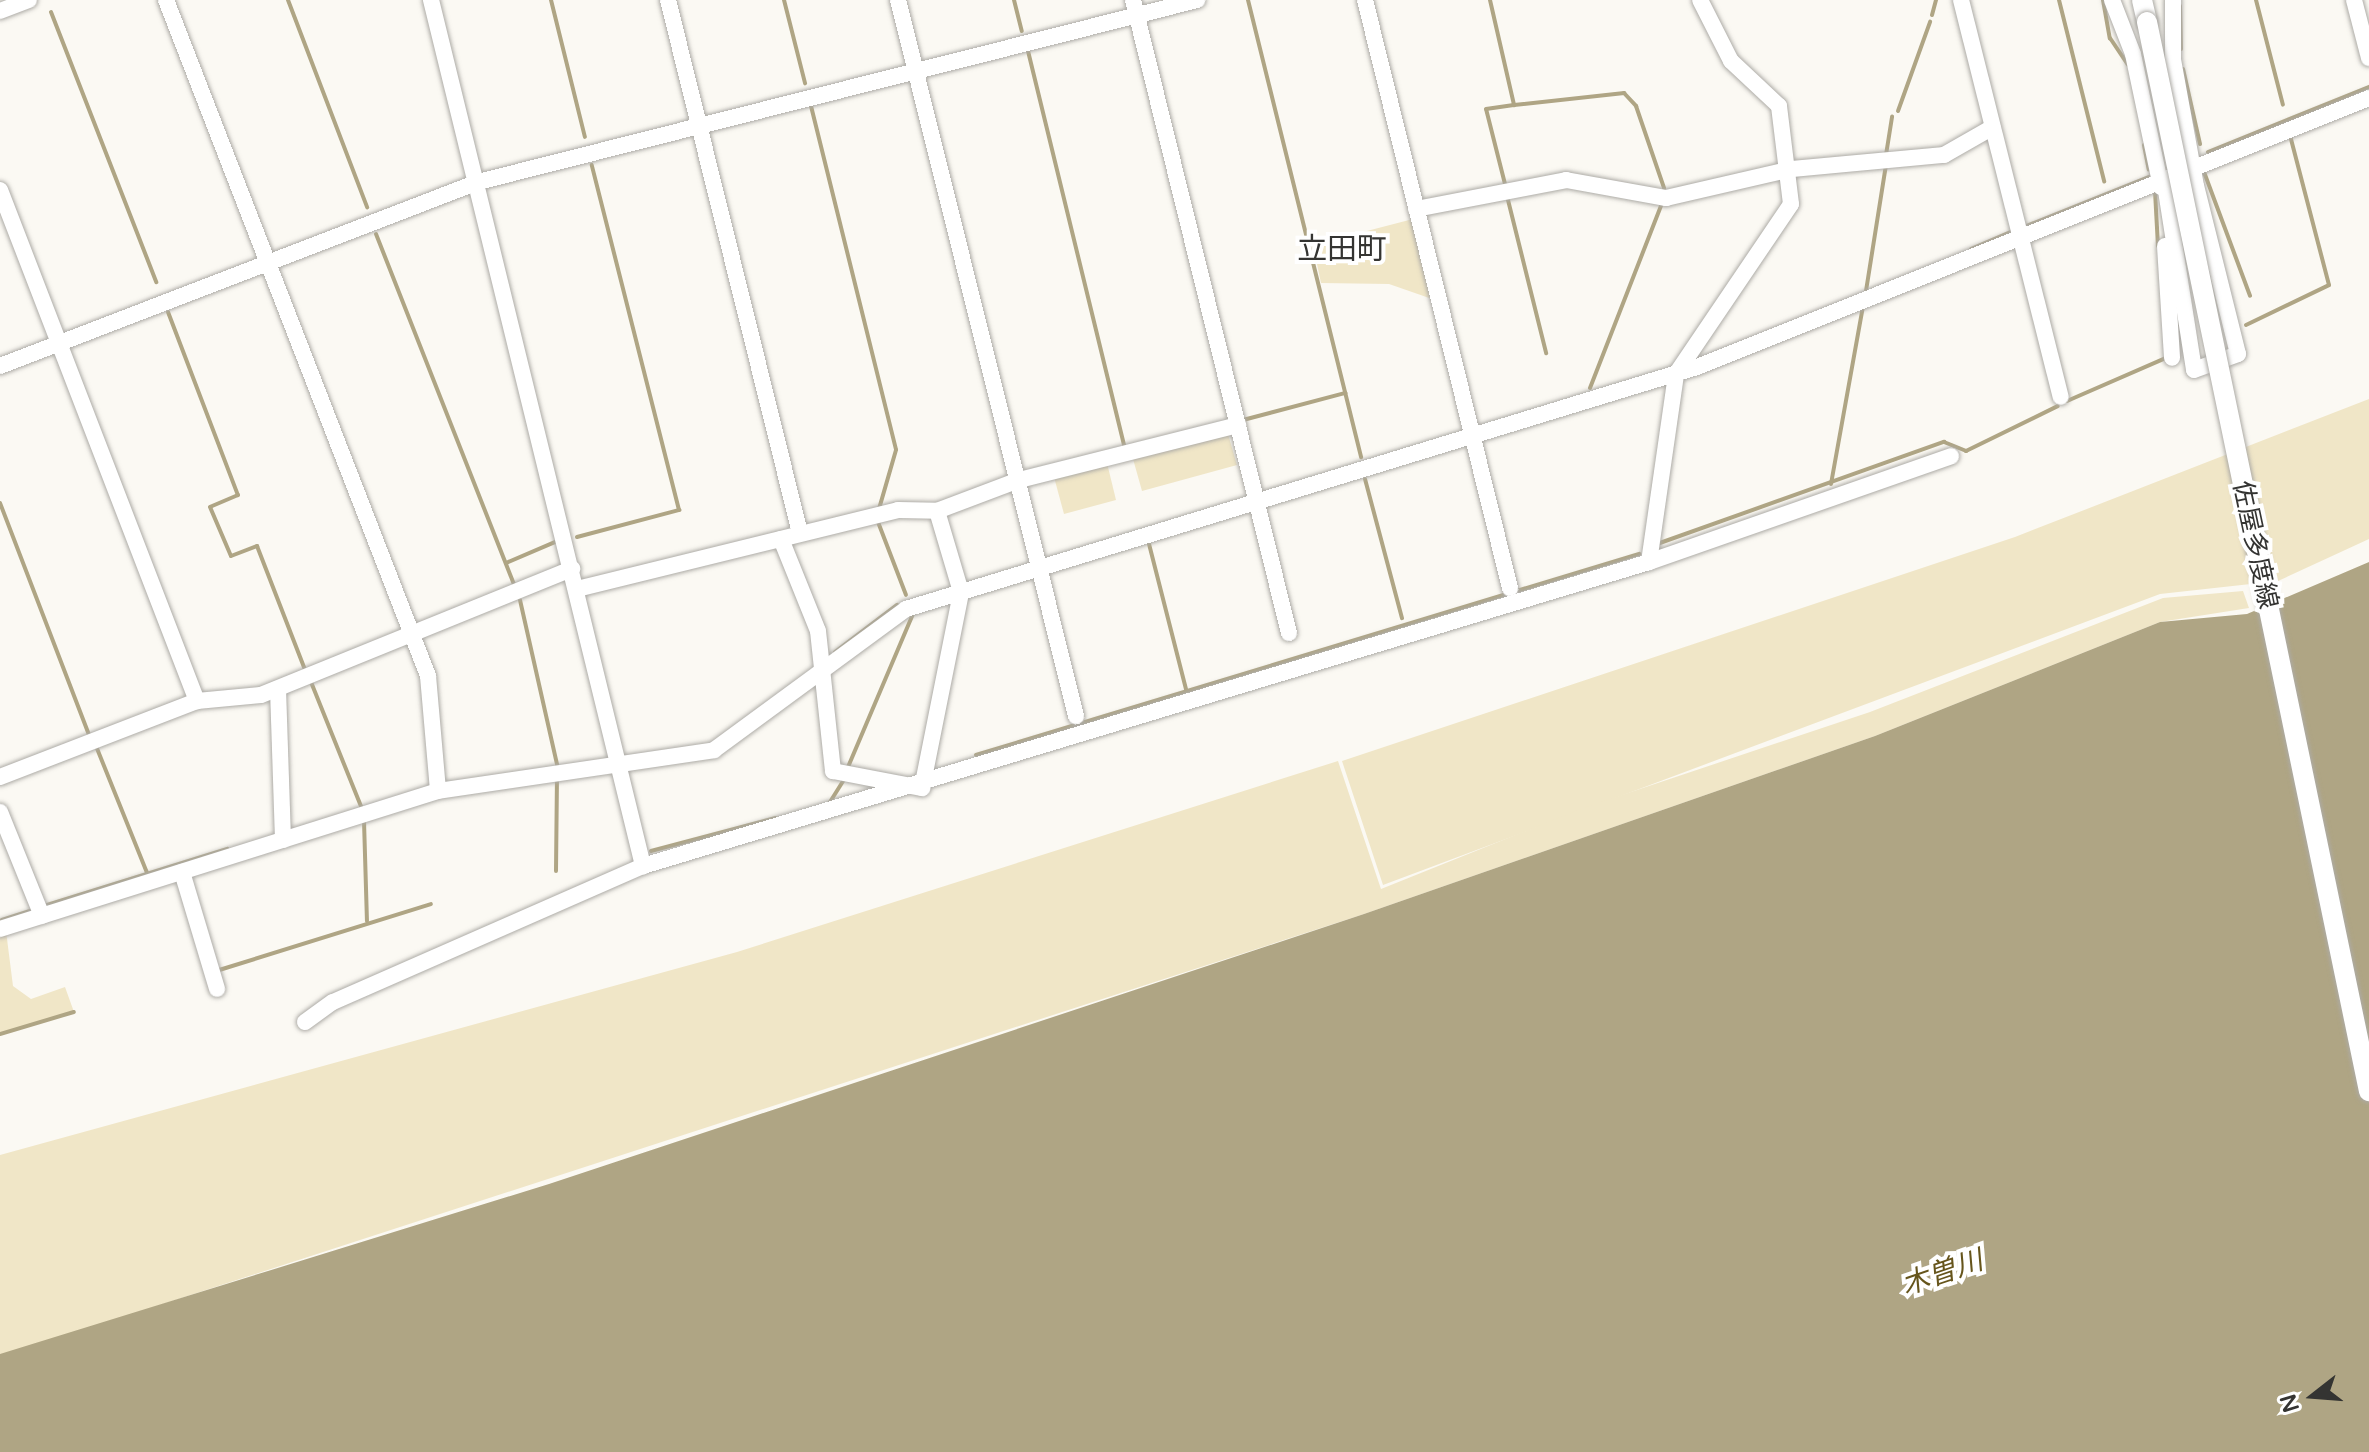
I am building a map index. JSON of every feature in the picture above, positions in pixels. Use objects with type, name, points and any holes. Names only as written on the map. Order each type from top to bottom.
[{"type":"main road","name":"佐屋多度線","points":[[2142,0],[2369,1091]]},
{"type":"street","points":[[0,11],[29,0]]},
{"type":"street","points":[[166,0],[428,676],[438,788]]},
{"type":"street","points":[[431,0],[622,765],[643,866]]},
{"type":"street","points":[[668,0],[800,533]]},
{"type":"street","points":[[898,0],[1076,716]]},
{"type":"street","points":[[0,366],[478,182],[915,70],[1135,8],[1197,0]]},
{"type":"street","points":[[1365,0],[1510,588]]},
{"type":"street","points":[[1649,562],[1676,374],[1713,311],[1785,219],[1792,169],[1779,106],[1731,61],[1700,0]]},
{"type":"street","points":[[1961,0],[2061,397]]},
{"type":"street","points":[[2112,0],[2133,54],[2162,179],[2194,370],[2238,354],[2173,60],[2173,0]]},
{"type":"street","points":[[2354,0],[2369,58]]},
{"type":"street","points":[[1135,8],[1289,633]]},
{"type":"street","points":[[0,929],[40,911],[182,872],[282,835],[438,788],[622,765],[726,745],[821,670],[906,609],[1474,439],[1676,374],[2369,98]]},
{"type":"street","points":[[1416,209],[1566,180],[1666,198],[1792,169],[1944,155],[1993,127]]},
{"type":"street","points":[[2162,179],[2172,358]]},
{"type":"street","points":[[0,190],[197,701]]},
{"type":"street","points":[[577,589],[898,510],[937,511],[1019,480],[1238,425]]},
{"type":"street","points":[[305,1022],[333,1002],[643,866],[922,788],[1649,562],[1951,456]]},
{"type":"street","points":[[922,788],[961,592],[937,511]]},
{"type":"street","points":[[781,539],[818,631],[833,771],[922,788]]},
{"type":"street","points":[[0,777],[197,701],[278,689],[572,569]]},
{"type":"street","points":[[278,689],[282,835]]},
{"type":"street","points":[[0,812],[40,911]]},
{"type":"street","points":[[182,872],[217,989]]},
{"type":"shaded area","points":[[1413,219],[1435,300],[1389,284],[1321,283],[1313,245]]},
{"type":"shaded area","points":[[2369,399],[2369,539],[2278,581],[2160,594],[1383,885],[1342,761],[2015,537]]},
{"type":"shaded area","points":[[1228,434],[1237,465],[1142,491],[1133,459]]},
{"type":"shaded area","points":[[1107,463],[1116,500],[1064,514],[1054,477]]},
{"type":"shaded area","points":[[2243,591],[2249,608],[2160,622],[1875,736],[1364,914],[0,1357],[0,1155],[737,952],[1338,761],[1381,889],[1583,808],[1870,712],[2163,598]]},
{"type":"shaded area","points":[[6,931],[13,986],[31,999],[65,987],[74,1012],[0,1034],[0,933]]},
{"type":"water","name":"木曽川","points":[[2369,562],[2369,1452],[0,1452],[0,1354],[549,1184],[1364,914],[1875,736],[2160,622],[2247,614]]},
{"type":"waterway","points":[[288,0],[367,207]]},
{"type":"waterway","points":[[551,0],[585,137]]},
{"type":"waterway","points":[[784,0],[805,83]]},
{"type":"waterway","points":[[1014,0],[1022,31]]},
{"type":"waterway","points":[[1248,0],[1361,457]]},
{"type":"waterway","points":[[1490,0],[1514,105],[1624,93],[1636,106],[1664,188]]},
{"type":"waterway","points":[[1932,15],[1936,0]]},
{"type":"waterway","points":[[2059,0],[2104,181]]},
{"type":"waterway","points":[[2103,0],[2110,38],[2128,65]]},
{"type":"waterway","points":[[2256,0],[2283,105]]},
{"type":"waterway","points":[[2180,6],[2181,49]]},
{"type":"waterway","points":[[51,12],[156,282]]},
{"type":"waterway","points":[[1898,111],[1930,22]]},
{"type":"waterway","points":[[1028,51],[1124,446]]},
{"type":"waterway","points":[[2183,69],[2200,144]]},
{"type":"waterway","points":[[2208,152],[2369,87]]},
{"type":"waterway","points":[[1505,184],[1486,109],[1514,105]]},
{"type":"waterway","points":[[811,106],[896,450],[879,509]]},
{"type":"waterway","points":[[1886,155],[1892,116]]},
{"type":"waterway","points":[[2246,325],[2329,285],[2290,135]]},
{"type":"waterway","points":[[2144,145],[2149,170]]},
{"type":"waterway","points":[[577,537],[679,510],[592,165]]},
{"type":"waterway","points":[[1866,291],[1886,165]]},
{"type":"waterway","points":[[2204,172],[2250,296]]},
{"type":"waterway","points":[[2024,227],[2149,177]]},
{"type":"waterway","points":[[2155,191],[2158,246]]},
{"type":"waterway","points":[[1507,196],[1546,353]]},
{"type":"waterway","points":[[1590,388],[1661,206]]},
{"type":"waterway","points":[[1971,249],[2011,232]]},
{"type":"waterway","points":[[376,234],[515,586]]},
{"type":"waterway","points":[[1831,484],[1863,306]]},
{"type":"waterway","points":[[168,312],[238,495],[210,507],[231,556],[257,546],[305,670]]},
{"type":"waterway","points":[[2067,401],[2166,358]]},
{"type":"waterway","points":[[1243,420],[1345,393]]},
{"type":"waterway","points":[[1657,544],[1944,442],[1966,451],[2058,406]]},
{"type":"waterway","points":[[1365,479],[1402,618]]},
{"type":"waterway","points":[[0,503],[89,735]]},
{"type":"waterway","points":[[878,522],[906,595]]},
{"type":"waterway","points":[[1148,540],[1186,689]]},
{"type":"waterway","points":[[506,563],[555,542]]},
{"type":"waterway","points":[[976,755],[1639,554]]},
{"type":"waterway","points":[[520,600],[558,769]]},
{"type":"waterway","points":[[835,652],[897,605]]},
{"type":"waterway","points":[[848,767],[913,614]]},
{"type":"waterway","points":[[311,682],[362,809]]},
{"type":"waterway","points":[[96,746],[147,873]]},
{"type":"waterway","points":[[830,802],[845,778]]},
{"type":"waterway","points":[[556,871],[557,782]]},
{"type":"waterway","points":[[651,851],[776,818]]},
{"type":"waterway","points":[[364,821],[367,921]]},
{"type":"waterway","points":[[44,906],[227,849]]},
{"type":"waterway","points":[[216,971],[431,904]]},
{"type":"waterway","points":[[2,920],[36,909]]},
{"type":"waterway","points":[[0,1034],[74,1012]]},
{"type":"district","name":"立田町","points":[[1342,250]]}]
